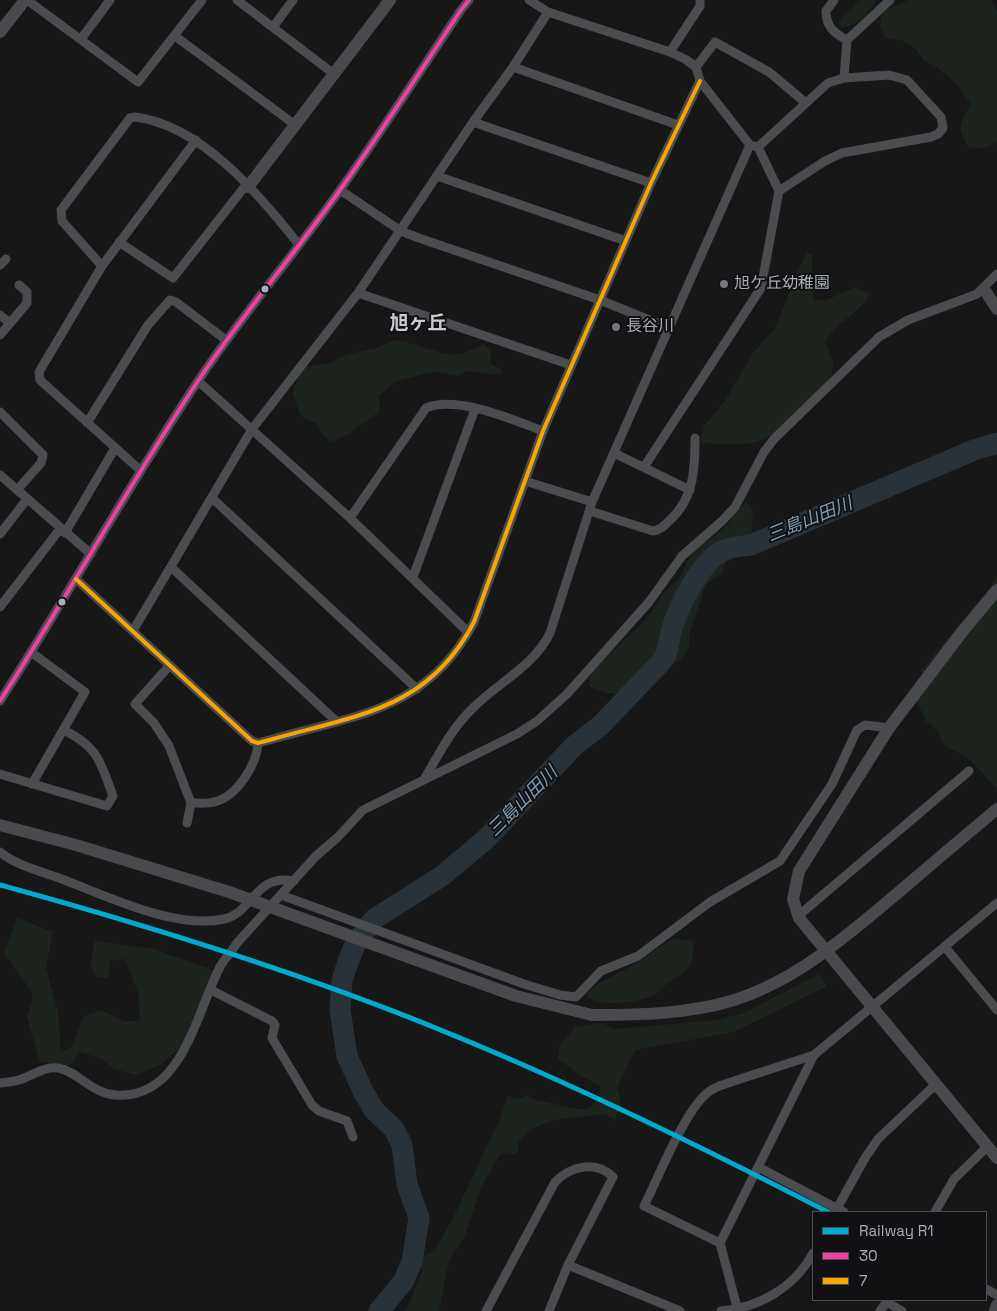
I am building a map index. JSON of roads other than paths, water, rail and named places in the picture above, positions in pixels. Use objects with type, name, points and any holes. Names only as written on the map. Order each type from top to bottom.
[{"type":"street","points":[[0,32],[26,0],[138,82],[202,0]]},
{"type":"street","points":[[81,39],[110,0]]},
{"type":"street","points":[[237,0],[334,74]]},
{"type":"street","points":[[273,27],[293,0]]},
{"type":"street","points":[[119,242],[172,278],[247,186],[390,0]]},
{"type":"street","points":[[0,701],[76,579],[140,470],[198,381],[226,340],[340,190],[460,10],[470,0]]},
{"type":"street","points":[[528,0],[548,12],[685,58],[696,67],[700,81],[754,146],[779,191],[761,288],[644,467]]},
{"type":"street","points":[[670,52],[700,6],[700,0]]},
{"type":"street","points":[[834,0],[826,11],[828,25],[834,33],[847,40]]},
{"type":"street","points":[[844,78],[847,40],[890,0]]},
{"type":"street","points":[[134,629],[252,430],[358,294],[513,67],[548,12]]},
{"type":"street","points":[[175,36],[294,124]]},
{"type":"street","points":[[696,67],[715,42],[769,72],[806,103]]},
{"type":"street","points":[[513,67],[678,125]]},
{"type":"street","points":[[425,778],[453,729],[488,694],[533,659],[543,647],[550,633],[591,506],[669,328],[754,146],[828,83],[844,78],[889,76],[907,80],[941,117],[943,128],[938,134],[931,137],[837,155],[779,191]]},
{"type":"street","points":[[76,579],[134,629],[243,735],[258,743],[382,708],[417,689],[448,664],[468,632],[543,431],[651,183],[700,81]]},
{"type":"street","points":[[102,266],[62,221],[60,210],[130,118],[151,121],[178,130],[196,140],[261,197],[299,245]]},
{"type":"street","points":[[474,122],[651,183]]},
{"type":"street","points":[[140,470],[40,380],[38,372],[102,266],[196,140]]},
{"type":"street","points":[[437,176],[626,241]]},
{"type":"street","points":[[340,190],[401,231],[600,300],[669,328]]},
{"type":"street","points":[[0,1082],[18,1081],[54,1068],[66,1070],[90,1087],[117,1095],[134,1093],[153,1086],[183,1053],[195,1030],[221,965],[237,944],[281,895],[363,810],[516,734],[537,721],[567,694],[649,602],[682,556],[722,521],[734,507],[764,452],[774,439],[879,337],[908,320],[984,289],[997,274]]},
{"type":"street","points":[[0,335],[27,303],[27,292],[19,285]]},
{"type":"street","points":[[984,289],[997,309]]},
{"type":"street","points":[[358,294],[571,365]]},
{"type":"street","points":[[87,424],[148,325],[170,300],[176,302],[226,340]]},
{"type":"street","points":[[0,314],[10,322]]},
{"type":"street","points":[[198,381],[350,518],[468,632]]},
{"type":"street","points":[[350,518],[426,408],[432,405],[449,405],[475,409],[543,431]]},
{"type":"street","points":[[413,577],[475,409]]},
{"type":"street","points":[[0,412],[43,455],[41,463],[17,490]]},
{"type":"street","points":[[525,481],[653,531],[658,530],[677,514],[684,505],[695,468],[695,438]]},
{"type":"street","points":[[0,607],[63,531],[115,448]]},
{"type":"street","points":[[614,453],[690,490]]},
{"type":"street","points":[[0,476],[91,554]]},
{"type":"street","points":[[212,498],[417,689]]},
{"type":"street","points":[[0,534],[27,499]]},
{"type":"street","points":[[171,567],[336,721]]},
{"type":"street","points":[[997,590],[962,632],[889,728],[799,871],[793,899],[798,916],[935,1085],[997,1158]]},
{"type":"street","points":[[31,652],[85,692],[32,784]]},
{"type":"street","points":[[170,665],[134,704],[154,723],[169,746],[191,802],[187,823]]},
{"type":"street","points":[[281,895],[524,984],[560,995],[576,997],[601,971],[638,956],[710,902],[780,861],[832,784],[857,730],[865,725],[889,728]]},
{"type":"street","points":[[0,774],[99,805],[109,805],[113,796],[98,759],[84,740],[64,730]]},
{"type":"street","points":[[191,802],[214,803],[235,790],[254,762],[258,743]]},
{"type":"street","points":[[798,916],[969,771]]},
{"type":"street","points":[[0,825],[76,845],[229,892],[516,996],[592,1015],[625,1015],[697,1008],[732,1000],[760,990],[827,952],[997,809]]},
{"type":"street","points":[[0,852],[34,869],[139,907],[196,920],[226,919],[238,911],[266,884],[276,880],[294,881]]},
{"type":"street","points":[[720,1243],[644,1206],[695,1106],[706,1094],[728,1083],[814,1055],[997,902]]},
{"type":"street","points":[[945,947],[997,1010]]},
{"type":"street","points":[[211,990],[272,1021],[275,1025],[272,1038],[303,1092],[319,1111],[347,1121],[353,1137]]},
{"type":"street","points":[[738,1310],[720,1243],[814,1055]]},
{"type":"street","points":[[758,1167],[839,1211],[865,1158],[878,1139],[935,1085]]},
{"type":"street","points":[[937,1211],[954,1179],[987,1147]]},
{"type":"street","points":[[486,1311],[555,1182],[568,1171],[576,1168],[598,1169],[613,1177],[568,1265],[549,1311]]},
{"type":"street","points":[[721,1311],[738,1310],[772,1295],[800,1272],[812,1254]]},
{"type":"street","points":[[568,1265],[680,1311]]},
{"type":"street","points":[[880,1311],[888,1301],[902,1311]]},
{"type":"street","points":[[995,1311],[997,1305]]},
{"type":"waterway","name":"三島山田川","points":[[379,1311],[403,1282],[412,1262],[419,1218],[407,1184],[402,1145],[394,1129],[374,1110],[347,1056],[340,1010],[342,980],[355,945],[374,919],[442,876],[486,839],[574,746],[601,725],[662,661],[667,651],[674,622],[684,599],[699,574],[715,555],[727,549],[751,545],[974,450],[997,443]]},
{"type":"rail line","name":"R1","points":[[0,885],[224,951],[389,1009],[492,1051],[589,1094],[826,1211]]},
{"type":"place","name":"旭ケ丘幼稚園","points":[[724,284]]},
{"type":"place","name":"長谷川","points":[[616,327]]},
{"type":"district","name":"旭ヶ丘","points":[[418,324]]}]
